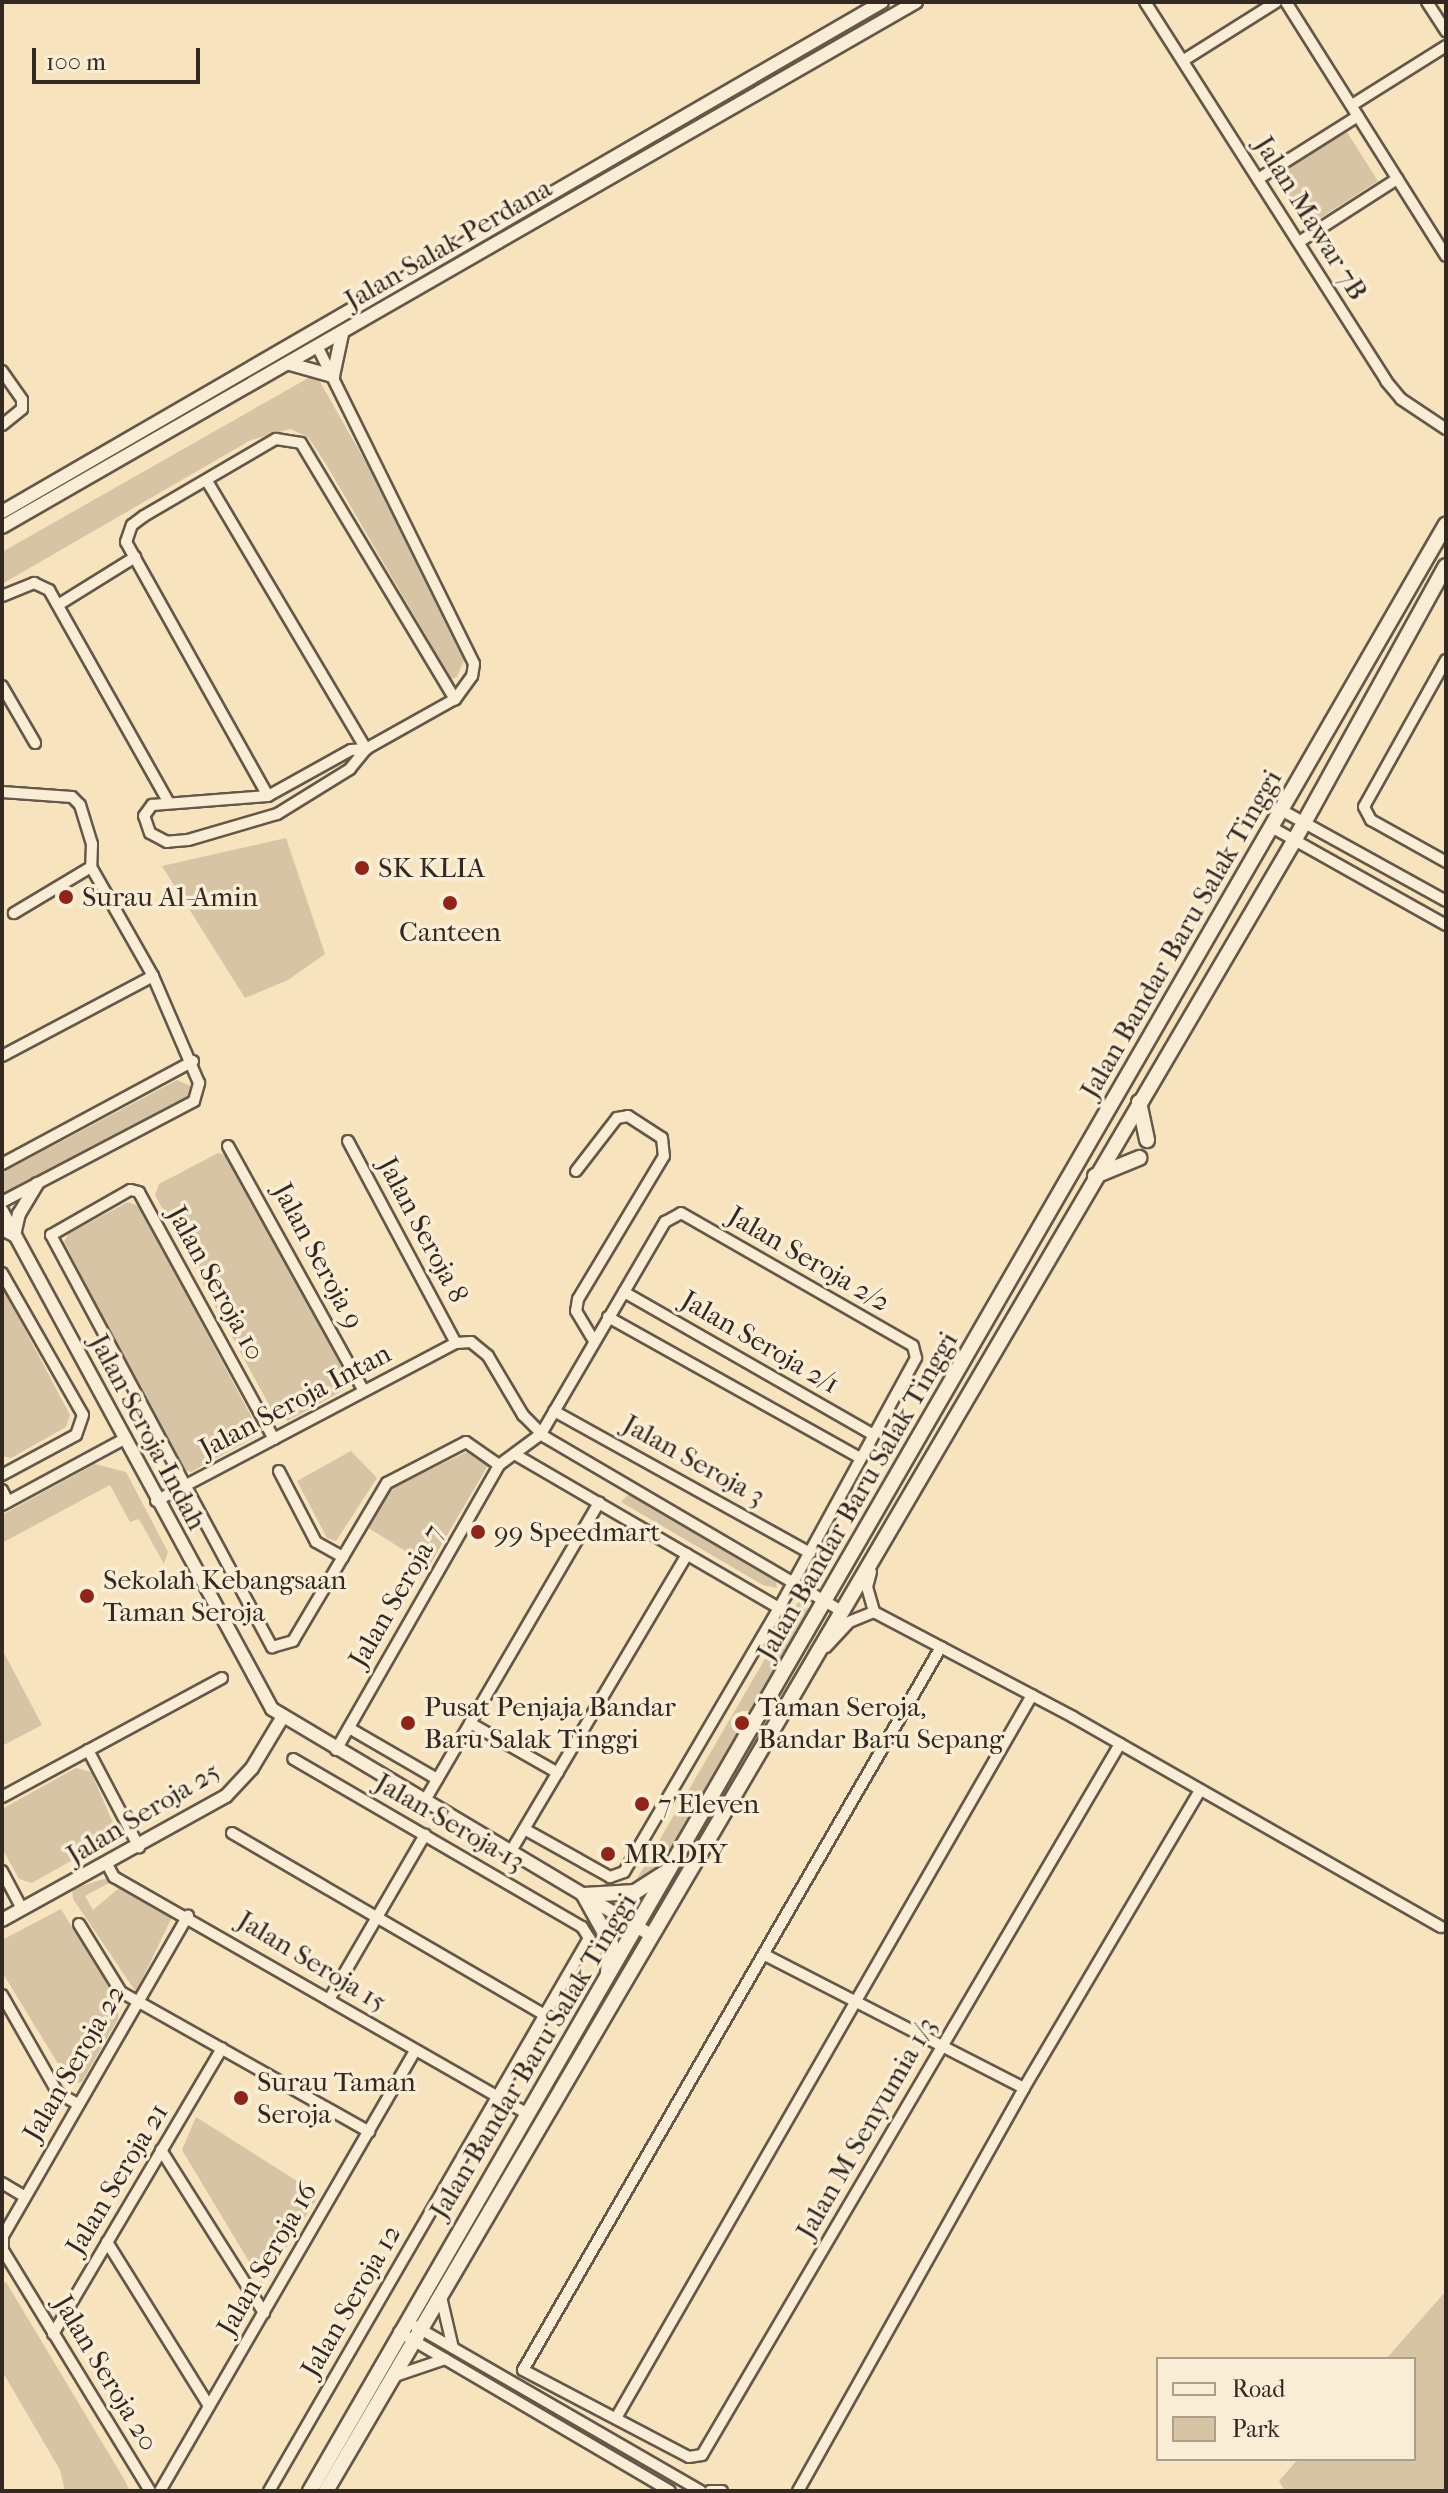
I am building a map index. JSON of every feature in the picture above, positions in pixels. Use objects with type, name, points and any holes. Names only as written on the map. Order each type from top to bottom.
[{"type":"main road","name":"Jalan Bandar Baru Salak Tinggi","points":[[310,2491],[403,2326],[604,1990],[644,1931],[676,1864],[1446,524]]},
{"type":"main road","name":"Jalan Bandar Baru Salak Tinggi","points":[[326,2491],[419,2336],[644,1931],[805,1669],[1294,841],[1446,566]]},
{"type":"main road","points":[[1139,1102],[1147,1140]]},
{"type":"main road","points":[[1095,1176],[1139,1158]]},
{"type":"main road","points":[[604,1990],[611,1944],[584,1895],[635,1892],[676,1864]]},
{"type":"street","name":"Jalan Salak Perdana","points":[[2,512],[882,2]]},
{"type":"street","name":"Jalan Salak Perdana","points":[[2,527],[916,2]]},
{"type":"street","name":"Jalan Mawar 7B","points":[[1145,2],[1401,399],[1446,429]]},
{"type":"street","points":[[1184,60],[1276,2]]},
{"type":"street","points":[[1286,2],[1446,256]]},
{"type":"street","points":[[1427,2],[1446,31]]},
{"type":"street","points":[[1352,105],[1446,46]]},
{"type":"street","points":[[1258,179],[1358,116]]},
{"type":"street","points":[[625,149],[635,166]]},
{"type":"street","points":[[1299,242],[1397,179]]},
{"type":"street","points":[[333,376],[336,346],[343,331]]},
{"type":"street","points":[[308,332],[333,376],[474,664],[455,699],[366,749],[350,769],[277,814],[246,827],[188,840],[157,839],[144,816],[152,805],[168,801],[268,796],[351,750],[366,749]]},
{"type":"street","points":[[290,364],[333,376]]},
{"type":"street","points":[[2,371],[22,400],[22,409],[2,425]]},
{"type":"street","points":[[268,796],[135,557],[127,533],[144,516],[283,437],[301,443],[455,699]]},
{"type":"street","points":[[207,481],[366,749]]},
{"type":"street","points":[[58,605],[135,557]]},
{"type":"street","points":[[2,596],[34,583],[49,590],[168,801]]},
{"type":"street","points":[[1446,660],[1364,801],[1371,820],[1446,861]]},
{"type":"street","points":[[2,686],[35,743]]},
{"type":"street","points":[[2,792],[72,797],[80,805],[92,844],[91,867],[153,976],[193,1061],[199,1083],[194,1101],[2,1202]]},
{"type":"street","points":[[1283,811],[1446,901]]},
{"type":"street","points":[[1273,828],[1446,925]]},
{"type":"street","points":[[14,913],[91,867]]},
{"type":"street","points":[[2,1056],[153,976]]},
{"type":"street","points":[[2,1164],[193,1061]]},
{"type":"street","points":[[576,1171],[617,1118],[628,1116],[662,1138],[664,1156],[578,1299],[576,1311],[594,1341]]},
{"type":"street","name":"Jalan Seroja 8","points":[[348,1141],[456,1343]]},
{"type":"street","name":"Jalan Seroja 9","points":[[228,1146],[364,1391]]},
{"type":"street","points":[[8,1232],[37,1184]]},
{"type":"street","name":"Jalan Seroja 10","points":[[183,1487],[50,1239],[130,1190],[139,1192],[274,1439]]},
{"type":"street","name":"Jalan Seroja Indah","points":[[2,1211],[8,1232],[126,1438],[156,1501],[247,1670],[282,1718],[644,1931]]},
{"type":"street","name":"Jalan Seroja 2/2","points":[[624,1292],[665,1222],[681,1213],[913,1346],[916,1358],[872,1434]]},
{"type":"street","points":[[2,1273],[83,1415],[82,1426],[76,1435],[2,1475]]},
{"type":"street","points":[[183,1487],[272,1647],[293,1641],[387,1483],[466,1442],[499,1465],[516,1455],[541,1434],[624,1292]]},
{"type":"street","name":"Jalan Seroja 2/1","points":[[624,1292],[872,1434]]},
{"type":"street","points":[[608,1317],[860,1458]]},
{"type":"street","points":[[456,1343],[481,1347],[523,1415],[541,1434],[840,1610]]},
{"type":"street","name":"Jalan Seroja Intan","points":[[156,1501],[456,1343]]},
{"type":"street","name":"Jalan Seroja 3","points":[[554,1411],[810,1553]]},
{"type":"street","points":[[524,1829],[610,1877],[624,1872],[779,1608],[872,1434]]},
{"type":"street","points":[[2,1490],[5,1503],[126,1438]]},
{"type":"street","points":[[516,1455],[779,1608]]},
{"type":"street","name":"Jalan Seroja 7","points":[[336,1750],[499,1465]]},
{"type":"street","points":[[279,1471],[316,1542],[343,1557]]},
{"type":"street","points":[[424,1802],[599,1502]]},
{"type":"street","points":[[889,1526],[867,1582],[874,1612],[1032,1695],[1441,1927]]},
{"type":"street","points":[[511,1851],[687,1554]]},
{"type":"street","points":[[805,1669],[849,1622],[874,1612]]},
{"type":"street","points":[[941,1647],[523,2370],[616,2418],[1032,1695]]},
{"type":"street","points":[[2,1797],[222,1678]]},
{"type":"street","name":"Jalan Seroja 25","points":[[2,1920],[139,1847],[240,1783],[282,1718]]},
{"type":"street","points":[[470,1723],[558,1773]]},
{"type":"street","points":[[349,1728],[437,1779]]},
{"type":"street","name":"Jalan M Senyumia 1/3","points":[[616,2418],[689,2457],[702,2455],[1120,1744]]},
{"type":"street","points":[[88,1750],[139,1847]]},
{"type":"street","name":"Jalan Seroja 13","points":[[293,1759],[582,1927]]},
{"type":"street","points":[[796,2490],[1024,2088],[1200,1790]]},
{"type":"street","points":[[232,1833],[545,2015]]},
{"type":"street","points":[[330,1998],[425,1835]]},
{"type":"street","name":"Jalan Seroja 15","points":[[107,1864],[114,1877],[188,1915],[415,2051],[529,2115]]},
{"type":"street","points":[[2,1871],[22,1909]]},
{"type":"street","name":"Jalan Seroja 22","points":[[3,2236],[188,1915]]},
{"type":"street","points":[[79,1924],[121,1992],[369,2132]]},
{"type":"street","name":"Jalan Seroja 12","points":[[269,2491],[589,1938],[582,1927]]},
{"type":"street","points":[[765,1955],[1024,2088]]},
{"type":"street","points":[[2,1995],[58,2093],[78,2104]]},
{"type":"street","name":"Jalan Seroja 21","points":[[53,2334],[222,2048]]},
{"type":"street","name":"Jalan Seroja 16","points":[[160,2491],[415,2051]]},
{"type":"street","points":[[161,2150],[264,2313]]},
{"type":"street","points":[[2,2183],[25,2197]]},
{"type":"street","name":"Jalan Seroja 20","points":[[3,2236],[5,2262],[150,2491]]},
{"type":"street","points":[[107,2242],[209,2406]]},
{"type":"street","points":[[441,2297],[453,2348]]},
{"type":"street","points":[[403,2326],[445,2359],[670,2491]]},
{"type":"street","points":[[419,2336],[453,2348],[701,2491]]},
{"type":"street","points":[[395,2376],[445,2359]]},
{"type":"street","points":[[710,2491],[722,2491]]},
{"type":"green space","points":[[1345,129],[1378,181],[1305,228],[1271,174]]},
{"type":"green space","points":[[310,377],[319,380],[369,468],[464,660],[457,677],[451,679],[308,437],[290,429],[251,440],[2,584],[2,552]]},
{"type":"green space","points":[[286,838],[325,954],[288,980],[245,998],[162,866]]},
{"type":"green space","points":[[177,1080],[195,1088],[186,1100],[2,1194],[2,1173]]},
{"type":"green space","points":[[218,1153],[230,1156],[347,1377],[340,1392],[288,1421],[275,1416],[155,1195],[159,1184]]},
{"type":"green space","points":[[128,1202],[139,1206],[257,1427],[253,1438],[191,1472],[182,1469],[64,1242],[68,1234]]},
{"type":"green space","points":[[2,1286],[70,1415],[66,1427],[11,1458],[2,1456]]},
{"type":"green space","points":[[471,1450],[490,1462],[429,1566],[367,1527],[393,1487]]},
{"type":"green space","points":[[351,1451],[377,1478],[336,1541],[327,1538],[297,1481]]},
{"type":"green space","points":[[95,1464],[126,1472],[168,1552],[164,1564],[139,1519],[130,1522],[110,1485],[2,1543],[2,1515]]},
{"type":"green space","points":[[629,1494],[776,1580],[777,1588],[763,1585],[621,1502]]},
{"type":"green space","points":[[798,1602],[807,1605],[811,1616],[757,1711],[741,1711],[733,1725],[742,1737],[703,1806],[695,1810],[657,1871],[631,1889]]},
{"type":"green space","points":[[2,1649],[42,1725],[2,1746]]},
{"type":"green space","points":[[76,1768],[91,1772],[116,1830],[113,1837],[32,1883],[19,1879],[2,1848],[2,1809]]},
{"type":"green space","points":[[107,1878],[109,1883],[85,1896],[93,1910],[119,1888],[172,1917],[136,1992],[73,1899],[72,1889]]},
{"type":"green space","points":[[61,1909],[118,2001],[118,2019],[82,2082],[71,2085],[2,1972],[2,1940]]},
{"type":"green space","points":[[196,2117],[319,2195],[263,2285],[182,2150]]},
{"type":"green space","points":[[6,2282],[130,2491],[65,2491],[60,2470],[2,2371],[2,2285]]},
{"type":"green space","points":[[1446,2291],[1446,2491],[1285,2491],[1279,2481],[1296,2461],[1416,2461],[1416,2357],[1388,2357]]},
{"type":"place","name":"SK KLIA","points":[[362,868]]},
{"type":"place","name":"Surau Al-Amin","points":[[66,897]]},
{"type":"place","name":"Canteen","points":[[450,903]]},
{"type":"place","name":"99 Speedmart","points":[[478,1532]]},
{"type":"place","name":"Sekolah Kebangsaan Taman Seroja","points":[[87,1596]]},
{"type":"place","name":"Pusat Penjaja Bandar Baru Salak Tinggi","points":[[408,1723]]},
{"type":"place","name":"Taman Seroja, Bandar Baru Sepang","points":[[742,1723]]},
{"type":"place","name":"7 Eleven","points":[[642,1804]]},
{"type":"place","name":"MR.DIY","points":[[608,1854]]},
{"type":"place","name":"Surau Taman Seroja","points":[[241,2098]]}]
